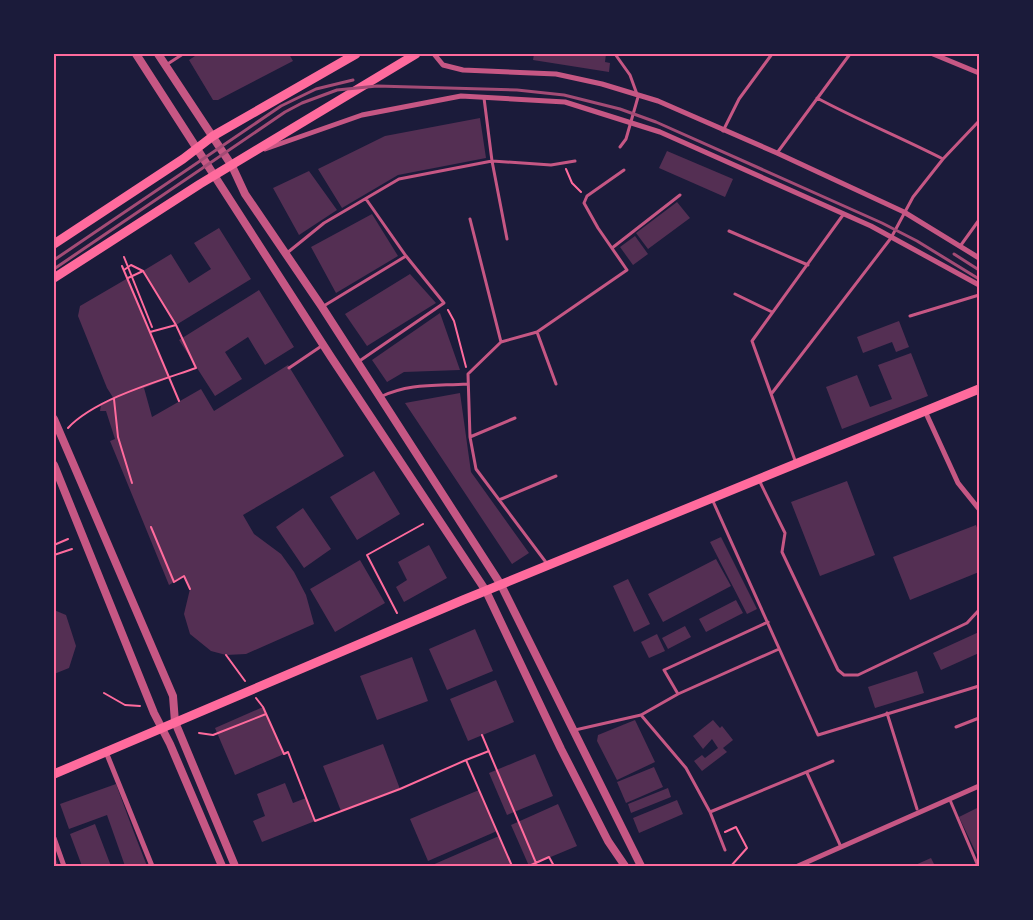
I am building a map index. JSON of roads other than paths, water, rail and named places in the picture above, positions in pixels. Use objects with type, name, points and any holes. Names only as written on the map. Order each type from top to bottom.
[{"type":"main road","points":[[54,244],[183,159],[213,136],[356,54]]},
{"type":"main road","points":[[54,278],[214,176],[416,54]]},
{"type":"main road","points":[[54,774],[548,565],[979,389]]},
{"type":"street","points":[[136,54],[323,344],[486,591],[561,749],[608,840],[625,866]]},
{"type":"street","points":[[158,54],[232,166],[245,194],[322,307],[501,585],[575,730],[640,864],[629,866]]},
{"type":"street","points":[[434,54],[443,65],[463,70],[556,74],[602,84],[658,102],[777,153],[904,212],[979,258]]},
{"type":"street","points":[[933,54],[979,73]]},
{"type":"street","points":[[255,152],[362,115],[461,96],[565,102],[660,132],[871,226],[979,285]]},
{"type":"street","points":[[925,411],[958,483],[979,509]]},
{"type":"street","points":[[54,419],[173,696],[175,722],[236,866]]},
{"type":"street","points":[[54,465],[161,729],[170,744],[222,866]]},
{"type":"street","points":[[106,752],[152,866]]},
{"type":"street","points":[[798,866],[979,786]]},
{"type":"street","points":[[54,838],[64,866]]},
{"type":"lane","points":[[165,65],[183,54]]},
{"type":"lane","points":[[615,54],[630,75],[638,97],[626,139],[620,147]]},
{"type":"lane","points":[[723,131],[739,99],[772,54]]},
{"type":"lane","points":[[777,153],[850,54]]},
{"type":"lane","points":[[484,98],[492,161],[507,240]]},
{"type":"lane","points":[[817,98],[861,122],[895,134],[943,159]]},
{"type":"lane","points":[[772,393],[891,238],[913,197],[943,159],[979,121]]},
{"type":"lane","points":[[286,254],[324,223],[399,179],[492,161],[551,165],[575,161]]},
{"type":"lane","points":[[548,565],[476,469],[470,437],[468,374],[501,342],[537,332],[627,270],[584,203],[587,196],[624,170]]},
{"type":"lane","points":[[612,248],[680,195]]},
{"type":"lane","points":[[358,362],[444,303],[406,256],[366,199]]},
{"type":"lane","points":[[796,464],[752,341],[844,215]]},
{"type":"lane","points":[[470,219],[501,342]]},
{"type":"lane","points":[[961,246],[979,220]]},
{"type":"lane","points":[[729,231],[808,265]]},
{"type":"lane","points":[[322,307],[406,256]]},
{"type":"lane","points":[[735,294],[772,312]]},
{"type":"lane","points":[[910,316],[979,295]]},
{"type":"lane","points":[[537,332],[556,384]]},
{"type":"lane","points":[[289,368],[323,344]]},
{"type":"lane","points":[[380,397],[397,389],[437,383],[467,384]]},
{"type":"lane","points":[[470,437],[515,418]]},
{"type":"lane","points":[[499,500],[556,476]]},
{"type":"lane","points":[[758,479],[784,533],[782,552],[838,670],[844,675],[858,675],[967,623],[979,610]]},
{"type":"lane","points":[[712,498],[818,735],[979,686]]},
{"type":"lane","points":[[678,694],[664,670],[768,622]]},
{"type":"lane","points":[[575,730],[641,715],[678,694],[779,648]]},
{"type":"lane","points":[[888,713],[917,809]]},
{"type":"lane","points":[[641,715],[686,768],[710,812],[725,850]]},
{"type":"lane","points":[[956,727],[979,718]]},
{"type":"lane","points":[[710,812],[808,773],[833,761]]},
{"type":"lane","points":[[808,773],[841,847]]},
{"type":"lane","points":[[950,800],[978,861],[978,866]]},
{"type":"railway","points":[[54,260],[281,106],[316,89],[353,80]]},
{"type":"railway","points":[[54,269],[285,112],[302,103],[337,90],[377,86],[517,90],[564,95],[620,109],[656,122],[882,223],[917,241],[979,279]]},
{"type":"railway","points":[[954,254],[979,270]]}]
